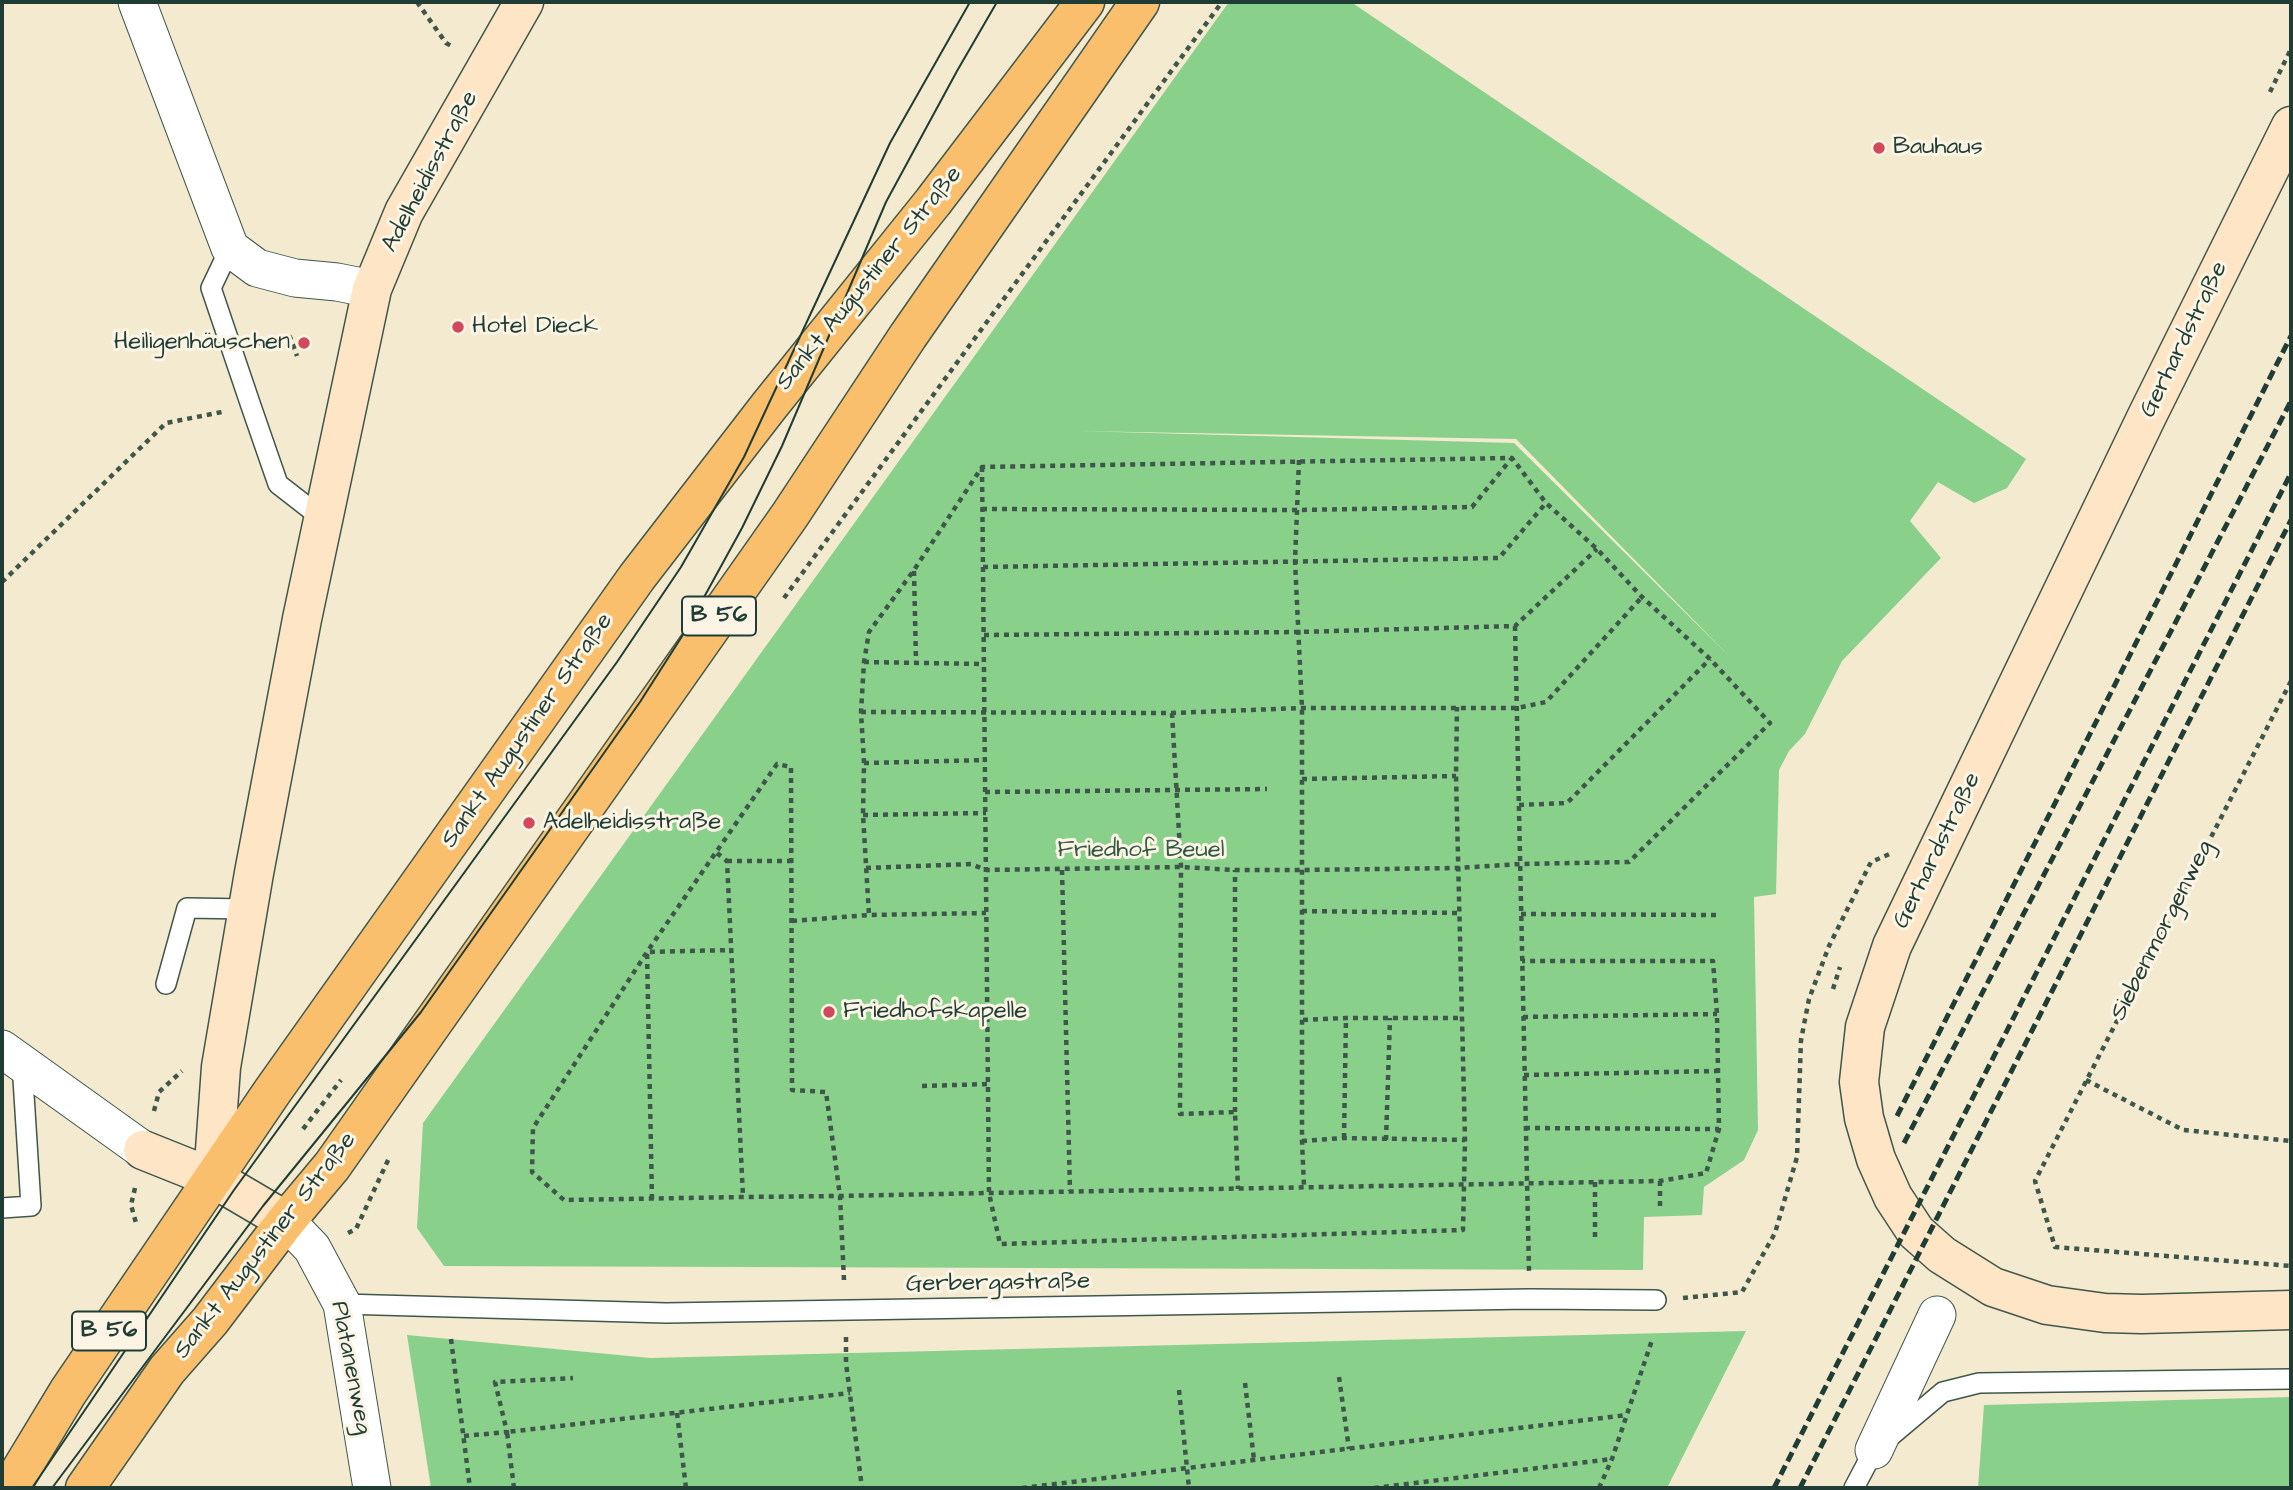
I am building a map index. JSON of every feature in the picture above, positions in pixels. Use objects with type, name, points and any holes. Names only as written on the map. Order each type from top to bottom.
[{"type":"main road","name":"Sankt Augustiner Straße","points":[[10,1488],[68,1392],[213,1178],[637,577],[769,406],[933,202],[1085,2]]},
{"type":"main road","name":"Sankt Augustiner Straße","points":[[85,1488],[167,1370],[210,1321],[332,1166],[790,515],[908,336],[1140,2]]},
{"type":"street","points":[[136,2],[230,248],[257,268],[295,278],[354,285]]},
{"type":"street","name":"Adelheidisstraße","points":[[213,1178],[221,1068],[248,909],[323,519],[354,285],[404,212],[524,2]]},
{"type":"street","name":"Gerhardstraße","points":[[2291,126],[2147,416],[1892,946],[1865,1027],[1859,1082],[1864,1118],[1876,1158],[1893,1197],[1916,1232],[1942,1255],[1993,1287],[2047,1305],[2105,1313],[2291,1310]]},
{"type":"street","points":[[12,1056],[143,1150],[213,1178],[286,1222]]},
{"type":"street","name":"Platanenweg","points":[[286,1222],[312,1248],[342,1304],[372,1488]]},
{"type":"street","points":[[1874,1450],[1937,1315]]},
{"type":"lane","points":[[230,248],[211,288],[251,406],[278,484],[323,519]]},
{"type":"lane","points":[[166,984],[187,908],[248,909]]},
{"type":"lane","points":[[2,1208],[31,1206],[12,1056]]},
{"type":"lane","name":"Gerbergastraße","points":[[342,1304],[666,1313],[1529,1299],[1656,1300]]},
{"type":"lane","points":[[1854,1488],[1874,1450],[1944,1392],[1979,1383],[2291,1379]]},
{"type":"path","points":[[417,2],[446,43],[488,66]]},
{"type":"path","points":[[784,598],[1222,2]]},
{"type":"path","points":[[275,338],[290,337],[297,356]]},
{"type":"path","points":[[2,582],[166,423],[251,406]]},
{"type":"path","points":[[982,467],[1512,458]]},
{"type":"path","points":[[866,867],[971,864],[986,870],[1181,867],[1303,870],[1629,862],[1770,723],[1710,659],[1546,503],[1512,458]]},
{"type":"path","points":[[982,509],[1297,510],[1472,507],[1512,458]]},
{"type":"path","points":[[1299,460],[1294,561],[1302,708],[1304,1187]]},
{"type":"path","points":[[982,467],[989,1193],[1000,1244],[1463,1230],[1465,1139],[1456,776],[1457,707]]},
{"type":"path","points":[[869,915],[861,712],[869,632],[982,467]]},
{"type":"path","points":[[983,567],[1499,558],[1546,503]]},
{"type":"path","points":[[984,635],[1298,632],[1515,626],[1597,549]]},
{"type":"path","points":[[914,570],[916,662]]},
{"type":"path","points":[[861,712],[1172,713],[1302,708],[1517,708],[1546,702],[1643,597]]},
{"type":"path","points":[[1515,626],[1529,1299]]},
{"type":"path","points":[[1519,805],[1567,803],[1710,659]]},
{"type":"path","points":[[864,662],[984,664]]},
{"type":"path","name":"Siebenmorgenweg","points":[[2291,681],[2035,1181],[2055,1247],[2291,1266]]},
{"type":"path","points":[[1172,713],[1181,867],[1180,1114],[1235,1112]]},
{"type":"path","points":[[864,763],[985,760]]},
{"type":"path","points":[[862,1488],[846,1363],[840,1196],[826,1092],[792,1090],[792,767],[777,764],[647,952],[533,1128],[532,1172],[564,1200],[840,1196],[1660,1181],[1706,1173],[1719,1129],[1717,1014],[1713,961],[1522,961]]},
{"type":"path","points":[[1302,779],[1456,776]]},
{"type":"path","points":[[985,792],[1267,789]]},
{"type":"path","points":[[863,815],[986,813]]},
{"type":"path","points":[[717,853],[727,861],[793,861]]},
{"type":"path","points":[[1656,1300],[1742,1292],[1775,1233],[1797,1157],[1801,1040],[1809,999],[1829,946],[1871,862],[1892,853]]},
{"type":"path","points":[[727,861],[743,1197]]},
{"type":"path","points":[[1062,870],[1070,1191]]},
{"type":"path","points":[[1236,870],[1235,1112],[1238,1189]]},
{"type":"path","points":[[1302,911],[1461,914]]},
{"type":"path","points":[[792,921],[869,915],[986,914]]},
{"type":"path","points":[[1521,914],[1718,915]]},
{"type":"path","points":[[647,952],[731,950]]},
{"type":"path","points":[[647,952],[652,1199]]},
{"type":"path","points":[[1523,1017],[1717,1014]]},
{"type":"path","points":[[1344,1138],[1346,1018]]},
{"type":"path","points":[[1386,1139],[1390,1018]]},
{"type":"path","points":[[1303,1020],[1461,1018]]},
{"type":"path","points":[[1524,1075],[1717,1071]]},
{"type":"path","points":[[2086,1080],[2183,1130],[2291,1141]]},
{"type":"path","points":[[922,1086],[988,1084]]},
{"type":"path","points":[[1525,1128],[1719,1129]]},
{"type":"path","points":[[1302,1141],[1344,1138],[1465,1139]]},
{"type":"path","points":[[312,1248],[356,1229],[391,1154]]},
{"type":"path","points":[[1660,1181],[1660,1210]]},
{"type":"path","points":[[1595,1182],[1595,1242]]},
{"type":"path","points":[[450,1339],[470,1488]]},
{"type":"path","points":[[1599,1488],[1612,1459],[1653,1340]]},
{"type":"path","points":[[1339,1377],[1349,1449]]},
{"type":"path","points":[[514,1488],[507,1432],[495,1382],[573,1378]]},
{"type":"path","points":[[1245,1383],[1254,1460]]},
{"type":"path","points":[[1179,1391],[1189,1488]]},
{"type":"path","points":[[464,1436],[850,1393]]},
{"type":"path","points":[[677,1413],[686,1488]]},
{"type":"path","points":[[1021,1488],[1627,1415]]},
{"type":"path","points":[[1374,1488],[1612,1459]]},
{"type":"green space","name":"Friedhof Beuel","points":[[1229,2],[1351,2],[2026,459],[2007,488],[1974,503],[1938,482],[1910,521],[1941,558],[1842,661],[1805,734],[1789,751],[1779,770],[1776,894],[1754,897],[1758,1130],[1744,1160],[1704,1187],[1702,1215],[1644,1217],[1643,1270],[444,1266],[417,1228],[423,1123]],"holes":[[[1079,431],[1516,439],[1729,656],[1514,443]]]},
{"type":"green space","points":[[1746,1331],[1667,1488],[431,1488],[407,1335],[650,1358]]},
{"type":"green space","points":[[2291,1397],[2291,1488],[1978,1488],[1984,1405]]},
{"type":"tram line","points":[[32,1488],[234,1190],[617,662],[681,567],[744,457],[890,143],[970,2]]},
{"type":"tram line","points":[[52,1488],[263,1206],[421,1012],[640,702],[686,630],[742,528],[782,446],[886,202],[997,2]]},
{"type":"railway","points":[[1897,1116],[2291,336]]},
{"type":"railway","points":[[1904,1143],[2291,401]]},
{"type":"railway","points":[[1774,1488],[2291,473]]},
{"type":"railway","points":[[1800,1488],[2291,520]]},
{"type":"place","name":"Bauhaus","points":[[1879,148]]},
{"type":"place","name":"Hotel Dieck","points":[[458,327]]},
{"type":"place","name":"Heiligenhäuschen","points":[[304,343]]},
{"type":"place","name":"Adelheidisstraße","points":[[529,823]]},
{"type":"place","name":"Friedhofskapelle","points":[[829,1012]]}]
